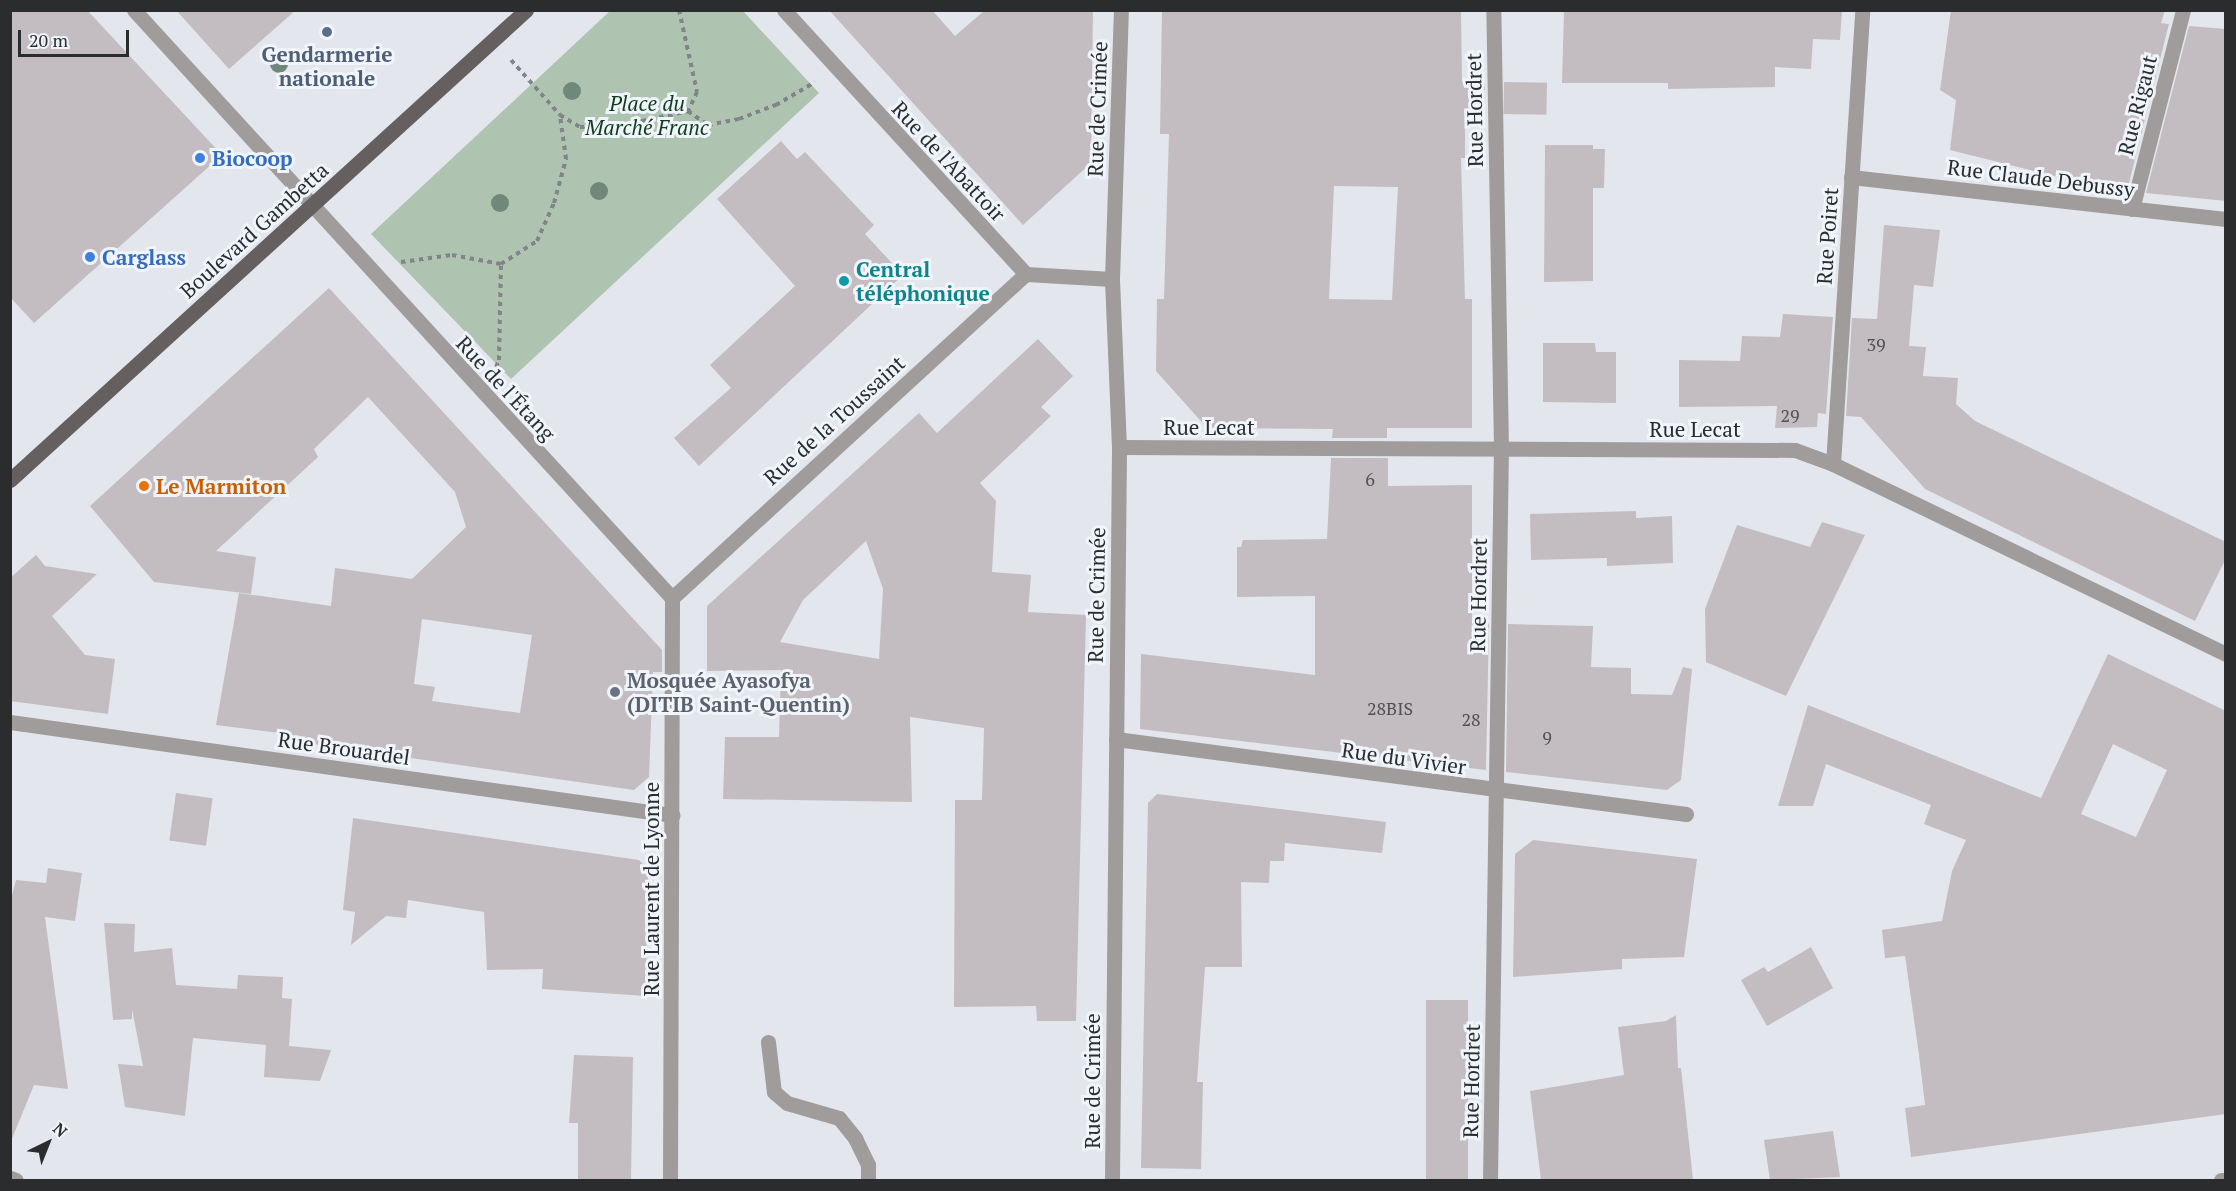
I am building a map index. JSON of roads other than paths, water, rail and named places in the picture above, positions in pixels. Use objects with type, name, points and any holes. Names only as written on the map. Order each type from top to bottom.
[{"type":"main road","name":"Boulevard Gambetta","points":[[10,480],[526,10]]},
{"type":"street","name":"Rue de l'Étang","points":[[134,10],[310,207],[672,598]]},
{"type":"street","name":"Rue de l'Abattoir","points":[[784,10],[1026,274]]},
{"type":"street","name":"Rue de Crimée","points":[[1112,1180],[1119,447],[1112,279],[1121,10]]},
{"type":"street","name":"Rue Hordret","points":[[1490,1180],[1501,449],[1493,10]]},
{"type":"street","name":"Rue Poiret","points":[[1833,464],[1862,10]]},
{"type":"street","name":"Rue Rigaut","points":[[2132,210],[2183,10]]},
{"type":"street","name":"Rue Claude Debussy","points":[[1851,177],[2226,219]]},
{"type":"street","points":[[1026,274],[1112,279]]},
{"type":"street","name":"Rue de la Toussaint","points":[[672,598],[1026,274]]},
{"type":"street","name":"Rue Lecat","points":[[1119,447],[1795,450],[1833,464],[2226,654]]},
{"type":"street","name":"Rue Laurent de Lyonne","points":[[670,1180],[672,598]]},
{"type":"street","name":"Rue Brouardel","points":[[10,722],[672,815]]},
{"type":"street","name":"Rue du Vivier","points":[[1116,739],[1497,792],[1686,814]]},
{"type":"street","points":[[768,1042],[774,1092],[787,1103],[839,1118],[855,1138],[868,1166],[868,1180]]},
{"type":"street","points":[[10,1178],[16,1180]]},
{"type":"place","name":"Gendarmerie nationale","points":[[327,32]]},
{"type":"place","name":"Biocoop","points":[[200,158]]},
{"type":"place","name":"Carglass","points":[[90,257]]},
{"type":"place","name":"Central téléphonique","points":[[844,281]]},
{"type":"place","name":"Le Marmiton","points":[[144,486]]},
{"type":"place","name":"Mosquée Ayasofya (DITIB Saint-Quentin)","points":[[615,692]]},
{"type":"park label","name":"Place du Marché Franc","points":[[647,115]]}]
